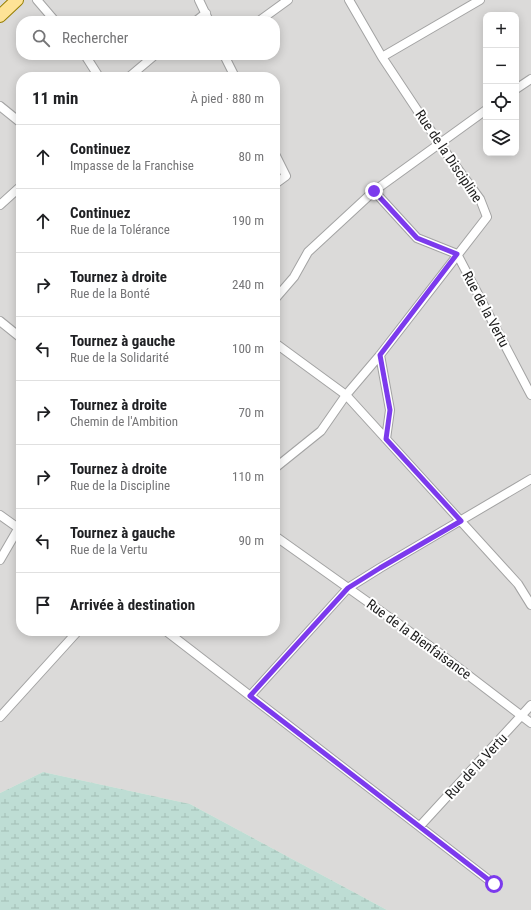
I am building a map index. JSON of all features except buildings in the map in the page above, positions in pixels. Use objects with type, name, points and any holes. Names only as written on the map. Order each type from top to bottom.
[{"type":"main road","points":[[0,16],[17,0]]},
{"type":"street","points":[[37,0],[51,16]]},
{"type":"street","points":[[199,0],[207,16]]},
{"type":"street","points":[[266,16],[288,0]]},
{"type":"street","name":"Rue de la Discipline","points":[[280,464],[321,431],[346,395],[380,355],[487,217],[480,199],[439,143],[382,57],[349,0]]},
{"type":"street","points":[[382,57],[480,0]]},
{"type":"street","points":[[88,60],[97,72]]},
{"type":"street","points":[[135,72],[150,60]]},
{"type":"street","points":[[226,60],[232,72]]},
{"type":"street","points":[[519,88],[531,79]]},
{"type":"street","points":[[0,106],[16,119]]},
{"type":"street","points":[[280,293],[294,277],[308,252],[374,191],[483,112]]},
{"type":"street","points":[[280,164],[286,176],[280,180]]},
{"type":"street","points":[[0,205],[16,191]]},
{"type":"street","name":"Rue de la Vertu","points":[[374,191],[417,238],[457,254],[531,395]]},
{"type":"street","points":[[0,321],[16,334]]},
{"type":"street","points":[[280,347],[346,395],[518,584],[531,605]]},
{"type":"street","points":[[380,355],[390,410],[386,439]]},
{"type":"street","points":[[250,696],[348,588],[531,479]]},
{"type":"street","points":[[0,515],[16,527]]},
{"type":"street","points":[[0,560],[16,536]]},
{"type":"street","name":"Rue de la Bienfaisance","points":[[280,540],[434,649],[531,723]]},
{"type":"street","points":[[0,717],[73,636]]},
{"type":"street","points":[[172,636],[494,884]]},
{"type":"street","name":"Rue de la Vertu","points":[[420,826],[531,705]]},
{"type":"shaded area","points":[[0,0],[531,0],[531,910],[387,910],[190,804],[43,772],[0,793]]},
{"type":"green space","points":[[43,772],[190,804],[387,910],[0,910],[0,793]]},
{"type":"route","points":[[374,191],[417,238],[457,254],[388,342],[380,355],[390,410],[386,439],[461,521],[348,588],[250,696],[494,884]]}]
